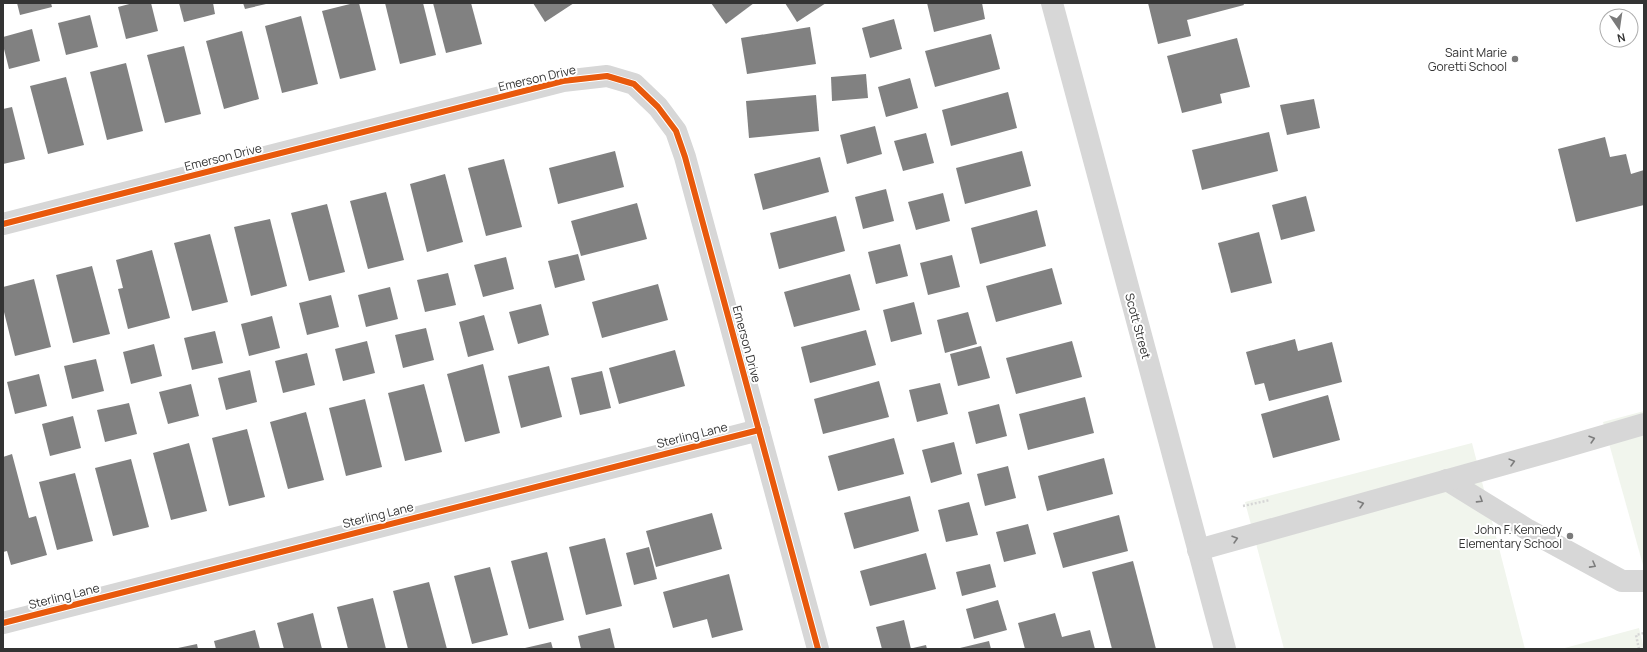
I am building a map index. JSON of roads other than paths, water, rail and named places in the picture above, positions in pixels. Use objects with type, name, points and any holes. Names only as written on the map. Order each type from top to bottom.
[{"type":"street","name":"Scott Street","points":[[1052,3],[1224,649]]},
{"type":"street","name":"Emerson Drive","points":[[3,224],[563,81],[607,76],[634,84],[658,107],[676,131],[685,157],[818,649]]},
{"type":"street","points":[[1198,550],[1644,424]]},
{"type":"street","name":"Sterling Lane","points":[[3,623],[759,430]]},
{"type":"street","points":[[1447,480],[1528,530],[1622,581],[1644,581]]},
{"type":"place","name":"Saint Marie Goretti School","points":[[1515,59]]},
{"type":"place","name":"John F. Kennedy Elementary School","points":[[1570,536]]}]
